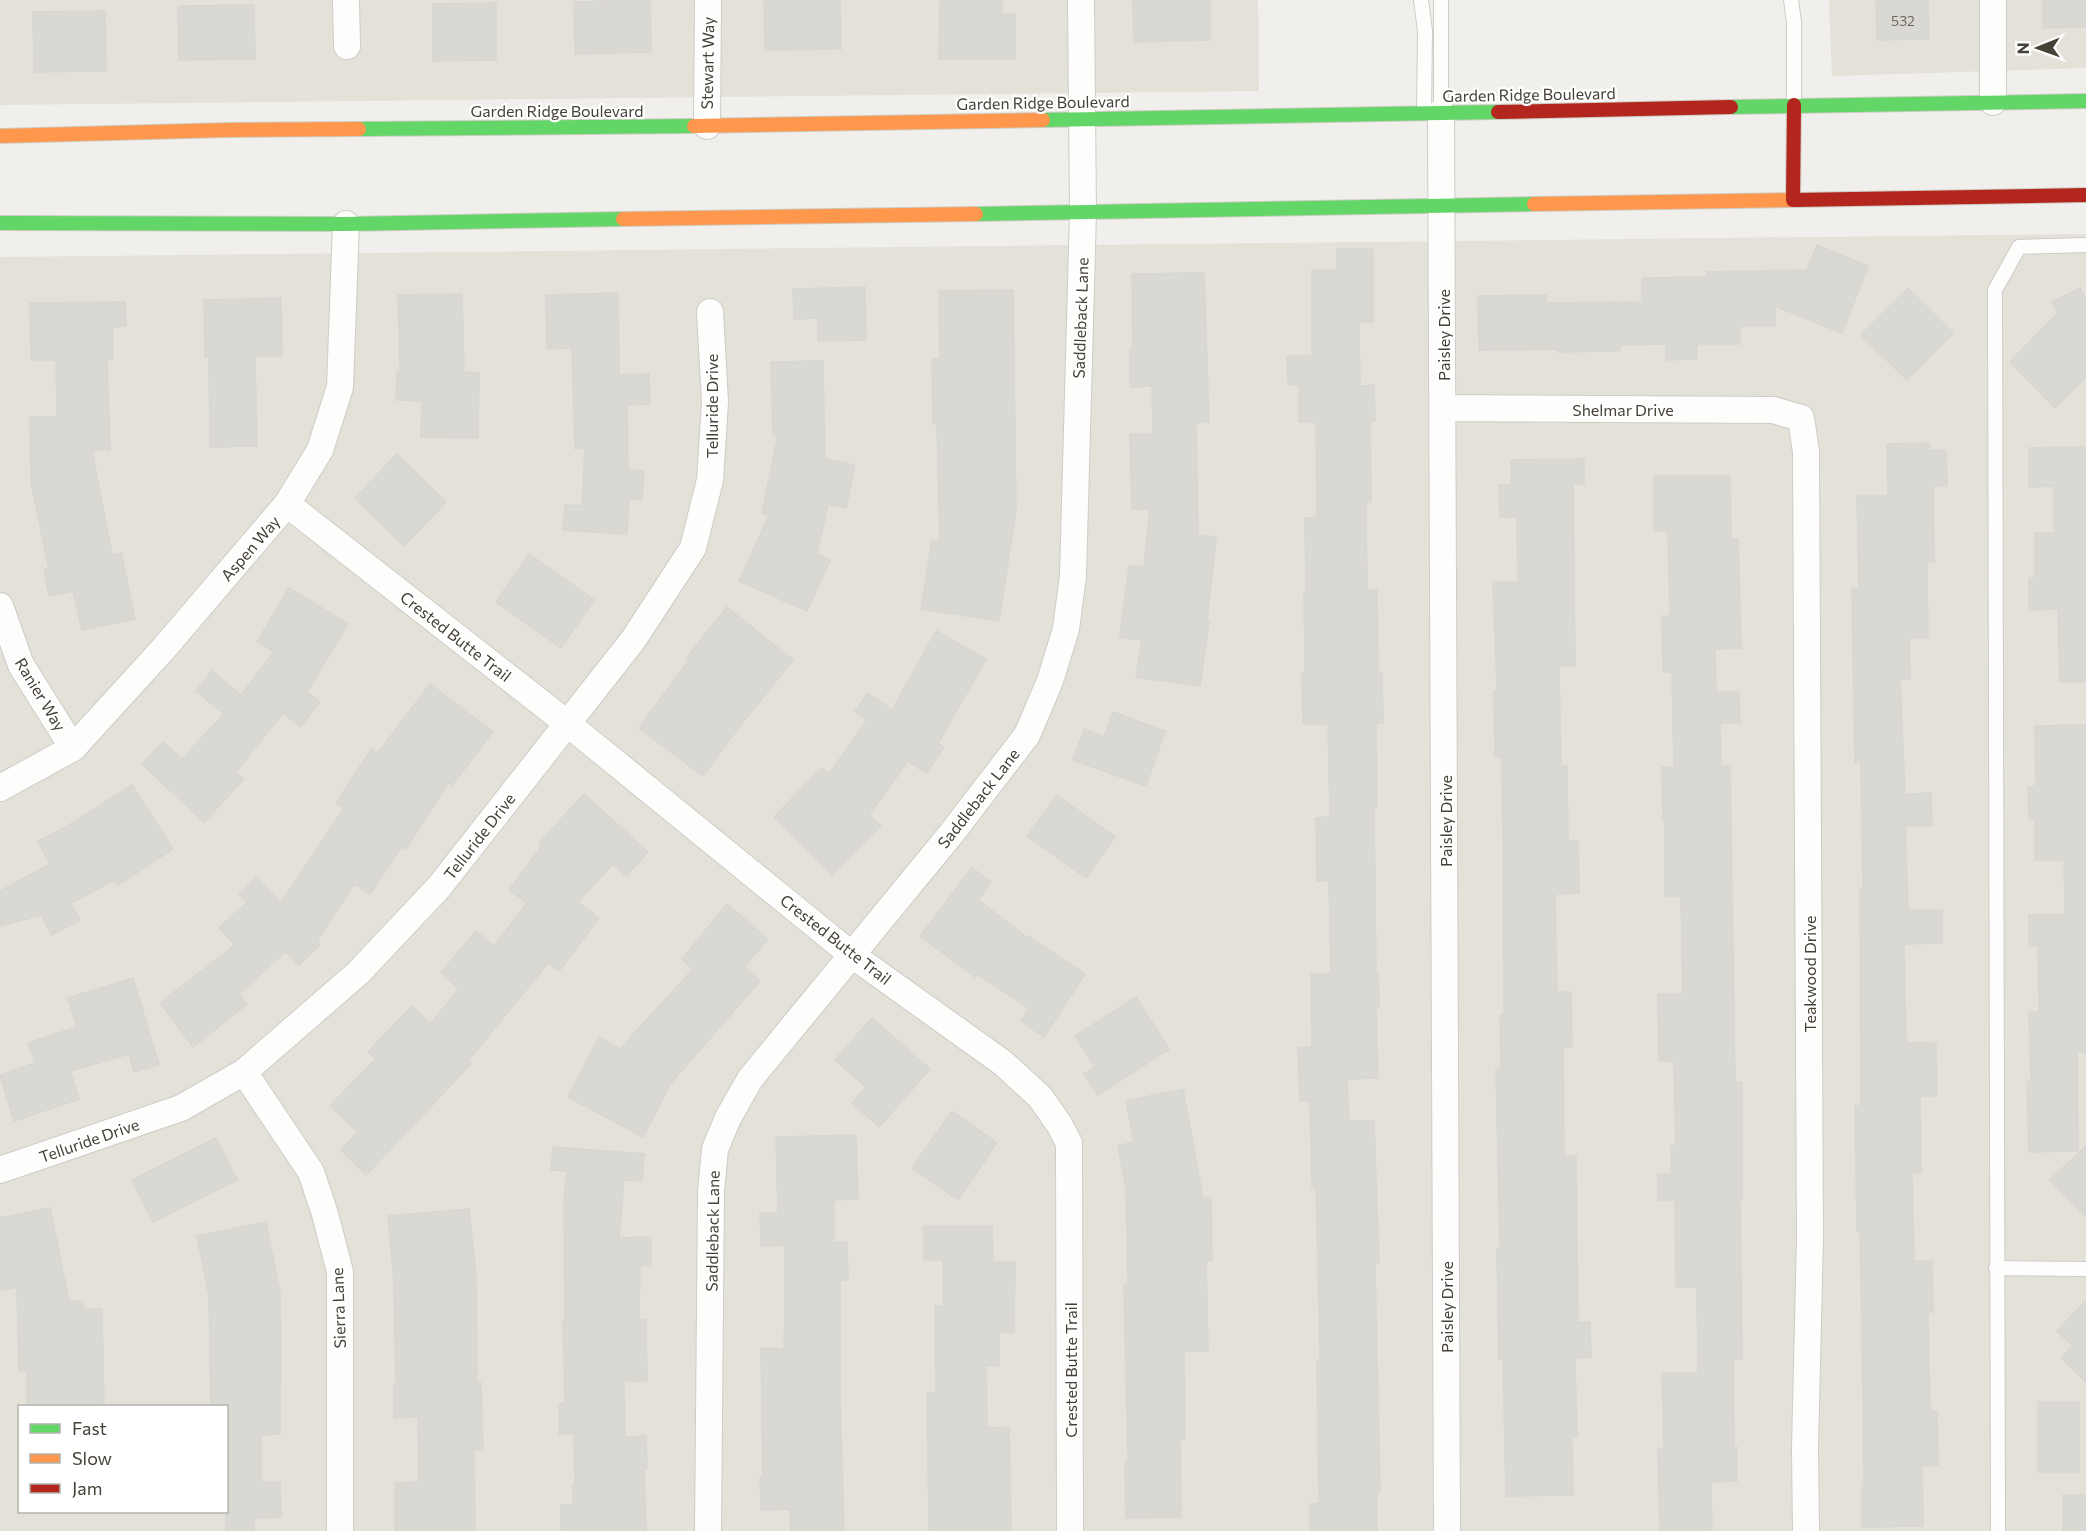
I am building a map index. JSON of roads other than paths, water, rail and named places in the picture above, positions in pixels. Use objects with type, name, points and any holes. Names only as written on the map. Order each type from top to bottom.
[{"type":"main road","name":"Garden Ridge Boulevard","points":[[0,136],[227,130],[706,126],[2086,101]]},
{"type":"main road","points":[[1793,200],[1794,105]]},
{"type":"main road","points":[[0,223],[346,224],[2086,195]]},
{"type":"street","points":[[346,0],[346,46]]},
{"type":"street","name":"Stewart Way","points":[[706,126],[708,0]]},
{"type":"street","name":"Saddleback Lane","points":[[708,1531],[711,1192],[715,1149],[728,1118],[750,1079],[951,834],[1028,735],[1050,681],[1066,629],[1072,576],[1083,212],[1081,0]]},
{"type":"street","points":[[1993,0],[1993,102]]},
{"type":"street","name":"Paisley Drive","points":[[1433,112],[1443,206],[1447,1531]]},
{"type":"street","name":"Aspen Way","points":[[0,788],[73,748],[165,647],[287,504],[320,450],[340,387],[346,224]]},
{"type":"street","name":"Telluride Drive","points":[[0,1170],[181,1108],[244,1072],[358,973],[439,887],[633,640],[693,548],[710,480],[715,402],[710,312]]},
{"type":"street","name":"Shelmar Drive","points":[[1443,408],[1773,410],[1801,417]]},
{"type":"street","name":"Teakwood Drive","points":[[1801,417],[1806,452],[1810,1238],[1805,1448],[1806,1531]]},
{"type":"street","name":"Crested Butte Trail","points":[[287,504],[568,724],[852,955],[1003,1063],[1040,1097],[1069,1143],[1070,1531]]},
{"type":"street","name":"Ranier Way","points":[[0,606],[21,665],[73,748]]},
{"type":"street","name":"Sierra Lane","points":[[244,1072],[311,1172],[340,1272],[340,1531]]},
{"type":"lane","points":[[1421,0],[1433,112]]},
{"type":"lane","points":[[1433,112],[1441,0]]},
{"type":"lane","points":[[1791,0],[1794,22],[1794,105]]},
{"type":"lane","points":[[1998,1531],[1995,290],[2019,247],[2086,245]]},
{"type":"lane","points":[[1996,1269],[2086,1269]]}]
